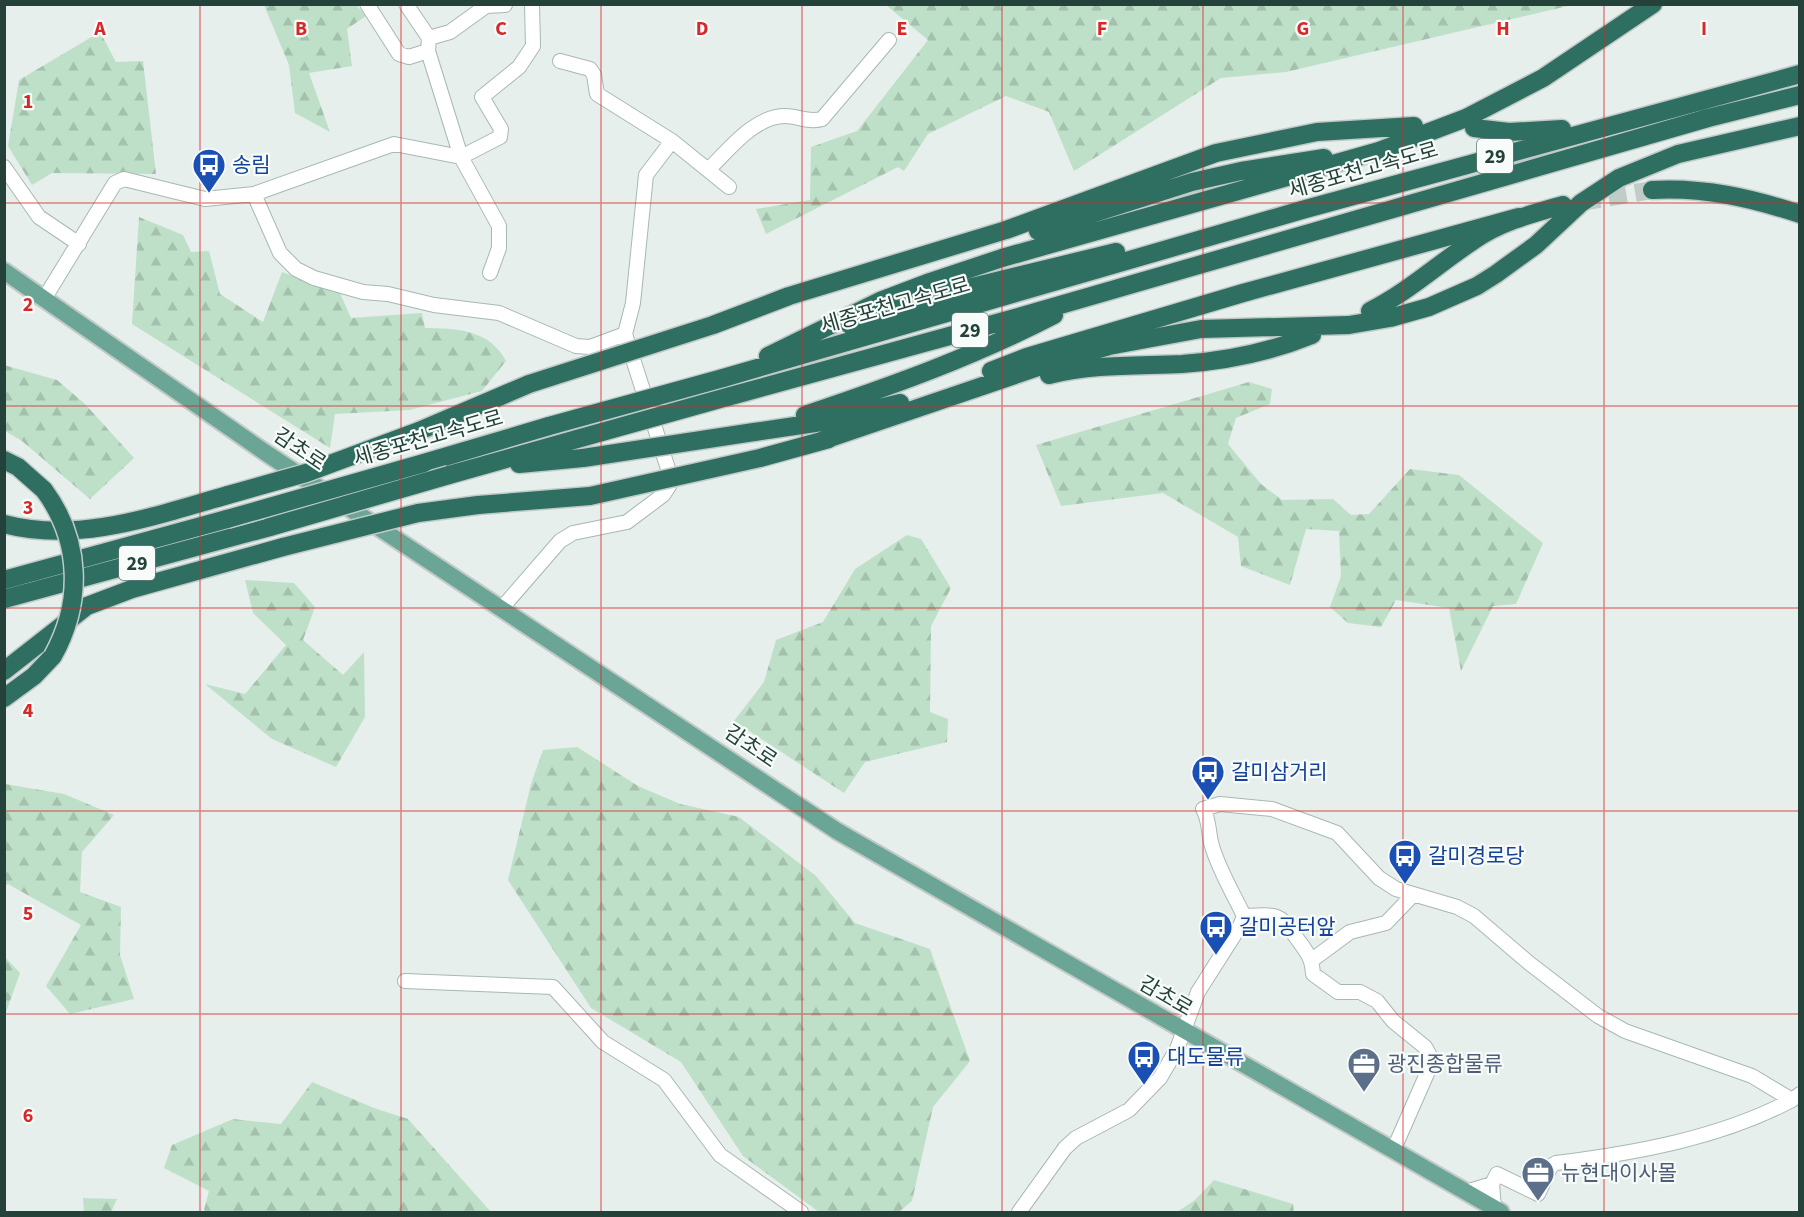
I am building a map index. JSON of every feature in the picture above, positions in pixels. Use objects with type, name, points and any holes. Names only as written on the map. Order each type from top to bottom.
[{"type":"highway","points":[[723,378],[880,301],[961,272],[1379,151],[1466,118],[1543,78],[1653,4]]},
{"type":"highway","name":"세종포천고속도로","points":[[4,580],[723,378],[1302,210],[1800,74]]},
{"type":"highway","name":"세종포천고속도로","points":[[4,599],[270,527],[470,469],[1090,297],[1510,174],[1800,95]]},
{"type":"highway","points":[[1473,128],[1509,132],[1544,131],[1620,122]]},
{"type":"highway","points":[[713,325],[789,296],[1006,230],[1216,153],[1317,132],[1414,126]]},
{"type":"highway","points":[[818,442],[1038,367],[1109,346],[1201,329],[1349,325],[1389,318],[1429,307],[1477,286],[1496,274],[1536,245],[1581,203],[1619,178],[1678,154],[1800,126]]},
{"type":"highway","points":[[4,524],[46,531],[96,528],[149,518],[306,473],[420,431],[529,384],[864,279],[1084,218],[1191,182],[1289,162],[1379,151]]},
{"type":"highway","points":[[1652,190],[1712,191],[1753,199],[1800,214]]},
{"type":"highway","points":[[470,469],[583,458],[822,422],[913,400],[1050,350],[1243,293],[1563,205]]},
{"type":"highway","points":[[795,343],[972,287],[1167,239],[1302,210]]},
{"type":"highway","points":[[1370,312],[1403,292],[1474,239],[1519,217]]},
{"type":"highway","points":[[754,432],[908,381],[991,347],[1090,297]]},
{"type":"highway","points":[[4,671],[87,606],[132,589],[418,513],[590,496],[760,458],[1070,370],[1101,366],[1221,360],[1253,355],[1312,336]]},
{"type":"highway","points":[[4,460],[18,467],[44,490],[64,524],[72,549],[75,576],[65,631],[53,656],[23,686],[4,698]]},
{"type":"main road","name":"감초로","points":[[4,271],[266,453],[837,831],[1183,1032],[1498,1210]]},
{"type":"street","points":[[406,4],[428,45],[461,157],[499,226],[500,248],[490,273]]},
{"type":"street","points":[[44,299],[118,180],[178,191],[205,199],[254,194],[394,144],[461,157],[501,136],[501,129],[482,96],[519,68],[533,46],[532,4]]},
{"type":"street","points":[[368,5],[399,54],[409,57],[486,6],[505,5]]},
{"type":"street","points":[[708,170],[762,123],[785,116],[804,121],[822,119],[889,40]]},
{"type":"street","points":[[560,61],[590,69],[597,94],[672,141],[729,187]]},
{"type":"street","points":[[501,609],[560,541],[573,533],[627,522],[663,495],[669,486],[670,475],[625,334],[633,303],[646,175],[672,141]]},
{"type":"street","points":[[4,167],[39,217],[79,244]]},
{"type":"street","points":[[254,194],[280,254],[296,268],[314,278],[363,292],[388,294],[434,305],[498,313],[576,346],[590,347],[625,334]]},
{"type":"street","points":[[1244,916],[1212,845],[1208,817],[1203,809],[1213,805],[1272,809],[1331,830],[1347,841],[1379,878],[1396,890],[1457,907],[1474,916],[1528,963],[1598,1016],[1625,1031],[1752,1076],[1796,1097]]},
{"type":"street","points":[[1312,960],[1350,932],[1386,922],[1412,896]]},
{"type":"street","points":[[1244,916],[1270,914],[1288,922],[1312,960],[1313,974],[1338,992],[1360,992],[1377,1001],[1393,1021],[1425,1047],[1430,1056],[1429,1069],[1394,1151]]},
{"type":"street","points":[[1019,1212],[1065,1148],[1076,1138],[1129,1110],[1160,1078],[1177,1049],[1198,992],[1233,938],[1244,916]]},
{"type":"street","points":[[405,981],[553,987],[603,1042],[664,1080],[720,1155],[801,1212]]},
{"type":"street","points":[[1498,1210],[1492,1184],[1497,1174],[1538,1194],[1551,1166],[1556,1163],[1610,1156],[1681,1142],[1772,1110],[1796,1097]]},
{"type":"street","points":[[1466,1192],[1492,1184]]},
{"type":"green space","points":[[264,5],[356,5],[366,16],[347,29],[352,66],[309,73],[330,132],[295,113],[289,65]]},
{"type":"green space","points":[[886,5],[1572,5],[1286,72],[1221,78],[1074,171],[1049,112],[1006,96],[928,134],[904,171],[898,167],[766,234],[756,209],[810,200],[811,147],[857,131],[928,40]]},
{"type":"green space","points":[[100,32],[116,62],[143,61],[156,174],[52,173],[32,185],[8,146],[19,80]]},
{"type":"green space","points":[[139,217],[183,235],[191,252],[209,251],[220,294],[263,322],[282,272],[340,293],[351,318],[422,313],[425,328],[460,330],[482,337],[499,351],[506,361],[482,391],[409,410],[335,414],[330,448],[132,324]]},
{"type":"green space","points":[[4,365],[57,380],[85,404],[134,458],[90,499],[22,441],[5,431]]},
{"type":"green space","points":[[1249,382],[1272,389],[1270,404],[1236,418],[1228,444],[1261,484],[1282,500],[1333,499],[1351,515],[1369,514],[1410,469],[1459,475],[1543,543],[1516,604],[1493,606],[1461,671],[1449,608],[1396,600],[1381,627],[1348,623],[1330,607],[1341,576],[1339,531],[1306,529],[1290,585],[1241,566],[1238,537],[1163,493],[1061,506],[1036,445]]},
{"type":"green space","points":[[907,535],[921,539],[951,588],[931,626],[930,712],[948,719],[947,742],[865,762],[844,793],[734,721],[764,682],[776,640],[823,622],[855,569]]},
{"type":"green space","points":[[245,580],[294,583],[315,607],[303,640],[343,675],[364,652],[365,717],[336,767],[272,739],[205,684],[245,694],[286,645],[253,613]]},
{"type":"green space","points":[[577,747],[638,786],[680,804],[739,817],[816,876],[855,923],[930,949],[970,1061],[933,1107],[912,1201],[899,1212],[819,1212],[743,1156],[681,1062],[591,1008],[508,880],[531,784],[543,750]]},
{"type":"green space","points":[[5,784],[64,794],[114,815],[82,852],[80,892],[121,907],[120,955],[134,999],[70,1014],[46,986],[81,925],[8,884],[5,885]]},
{"type":"green space","points":[[5,957],[20,973],[5,1015]]},
{"type":"green space","points":[[312,1082],[374,1108],[408,1119],[491,1212],[206,1212],[204,1210],[209,1191],[164,1168],[172,1145],[233,1119],[281,1124]]},
{"type":"green space","points":[[1214,1180],[1293,1204],[1294,1212],[1177,1212],[1195,1200]]},
{"type":"green space","points":[[83,1198],[117,1199],[111,1212],[84,1212]]},
{"type":"tunnel","points":[[1582,202],[1652,190]]},
{"type":"place","name":"송림","points":[[209,194]]},
{"type":"place","name":"갈미삼거리","points":[[1208,801]]},
{"type":"place","name":"갈미경로당","points":[[1405,885]]},
{"type":"place","name":"갈미공터앞","points":[[1216,956]]},
{"type":"place","name":"대도물류","points":[[1144,1086]]},
{"type":"place","name":"광진종합물류","points":[[1364,1093]]},
{"type":"place","name":"뉴현대이사몰","points":[[1538,1202]]}]
